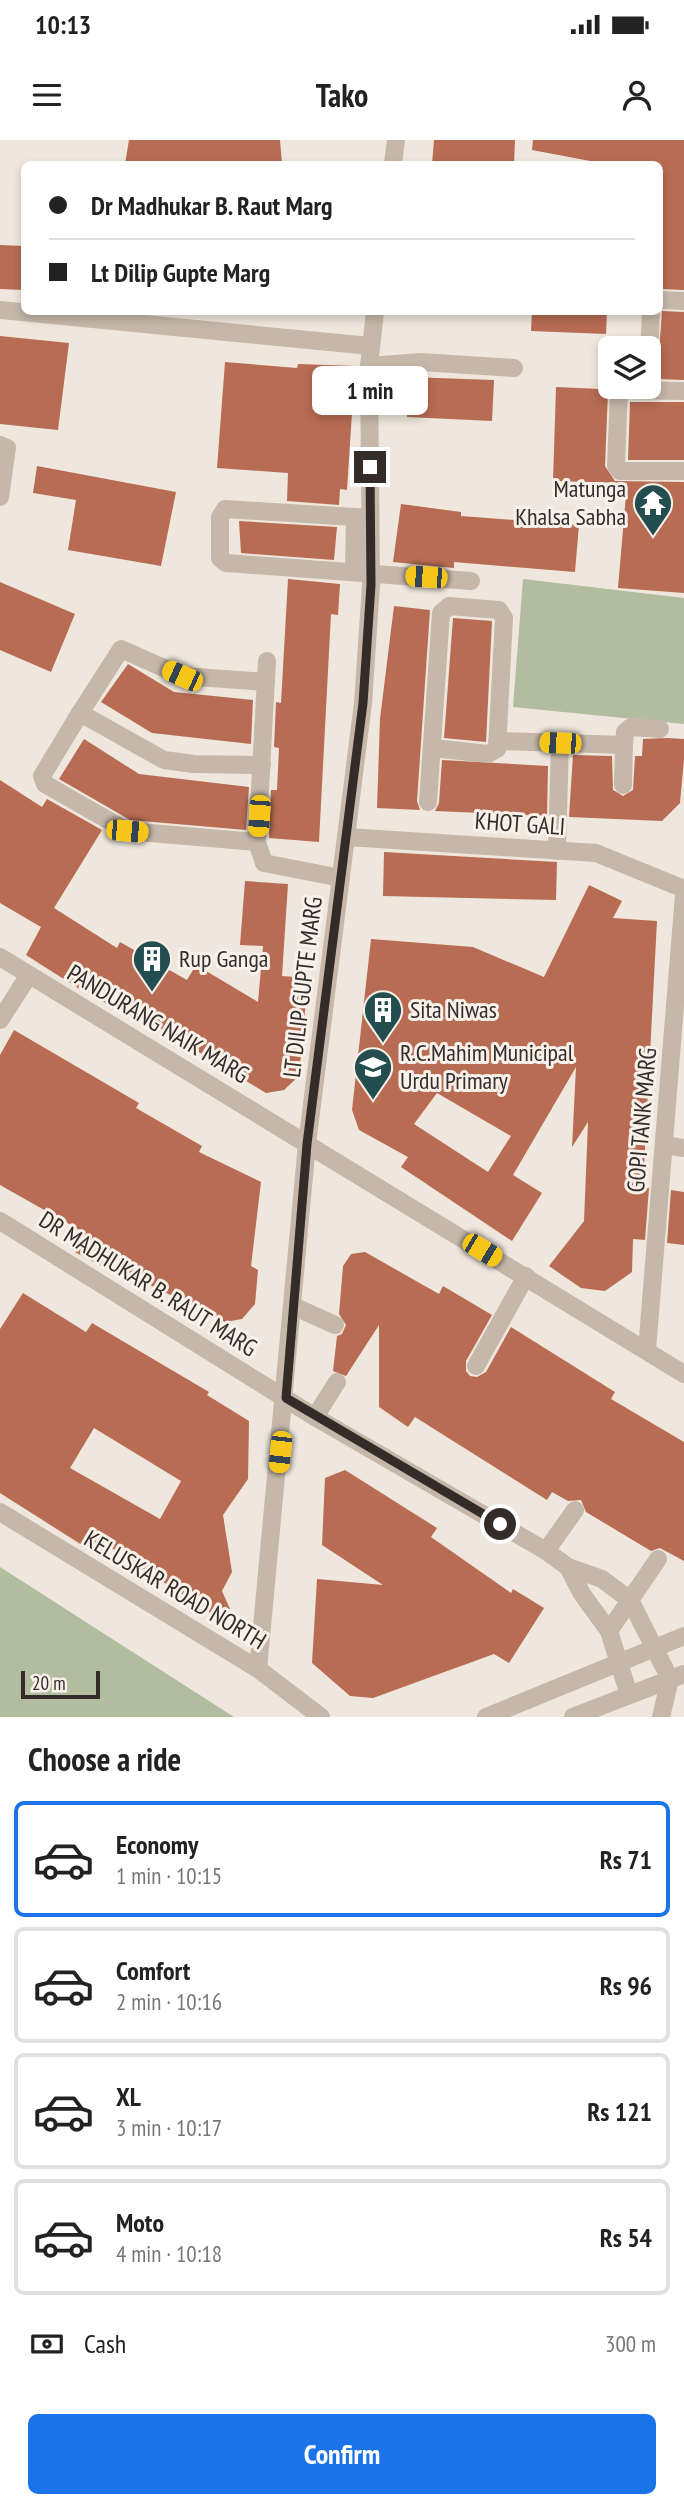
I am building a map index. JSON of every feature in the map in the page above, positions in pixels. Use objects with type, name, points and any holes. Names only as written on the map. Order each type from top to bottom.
[{"type":"street","points":[[393,161],[396,140]]},
{"type":"street","points":[[663,300],[684,301]]},
{"type":"street","points":[[0,310],[21,312]]},
{"type":"street","points":[[51,315],[370,346]]},
{"type":"street","name":"LT DILIP GUPTE MARG","points":[[258,1669],[286,1398],[307,1144],[363,703],[363,517],[374,315]]},
{"type":"street","points":[[650,336],[651,315]]},
{"type":"street","points":[[369,366],[421,362],[514,368]]},
{"type":"street","points":[[661,389],[684,391]]},
{"type":"street","points":[[619,399],[616,466],[620,471],[684,471]]},
{"type":"street","points":[[0,444],[7,449],[0,497]]},
{"type":"street","points":[[363,517],[225,509],[220,517],[220,558],[226,563],[471,581]]},
{"type":"street","points":[[428,802],[441,613],[449,606],[503,612],[497,741],[494,753],[433,748]]},
{"type":"street","points":[[257,842],[127,831],[45,784],[42,776],[121,649],[182,676],[266,682]]},
{"type":"street","points":[[267,661],[257,842],[264,863],[341,878]]},
{"type":"street","points":[[80,713],[164,760],[194,765],[262,765]]},
{"type":"street","points":[[623,785],[625,732],[631,727],[660,729]]},
{"type":"street","points":[[497,741],[624,744]]},
{"type":"street","points":[[557,851],[560,743]]},
{"type":"street","name":"KHOT GALI","points":[[347,837],[596,853],[684,889]]},
{"type":"street","name":"GOPI TANK MARG","points":[[647,1350],[684,895]]},
{"type":"street","name":"PANDURANG NAIK MARG","points":[[0,957],[684,1374]]},
{"type":"street","points":[[0,1020],[8,991],[29,975]]},
{"type":"street","points":[[665,1145],[684,1148]]},
{"type":"street","name":"DR MADHUKAR B. RAUT MARG","points":[[0,1222],[315,1417],[546,1551],[568,1567],[602,1579],[630,1600],[656,1647],[677,1676]]},
{"type":"street","points":[[475,1366],[526,1276]]},
{"type":"street","points":[[293,1306],[335,1325]]},
{"type":"street","points":[[315,1417],[337,1382]]},
{"type":"street","points":[[546,1551],[575,1510]]},
{"type":"street","name":"KELUSKAR ROAD NORTH","points":[[0,1512],[258,1669],[321,1717]]},
{"type":"street","points":[[609,1631],[658,1559]]},
{"type":"street","points":[[568,1567],[582,1594],[609,1631],[629,1695]]},
{"type":"street","points":[[486,1717],[684,1636]]},
{"type":"street","points":[[573,1717],[677,1676]]},
{"type":"street","points":[[661,1717],[677,1676]]},
{"type":"green space","points":[[523,579],[684,598],[684,724],[513,707]]},
{"type":"green space","points":[[0,1567],[234,1717],[0,1717]]},
{"type":"building","points":[[129,140],[280,140],[282,161],[126,161]]},
{"type":"building","points":[[434,140],[515,140],[514,161],[432,161]]},
{"type":"building","points":[[533,140],[684,140],[684,290],[663,289],[663,161],[590,161],[532,150]]},
{"type":"building","points":[[0,245],[21,246],[21,290],[0,289]]},
{"type":"building","points":[[663,311],[684,312],[684,380],[661,379],[660,336]]},
{"type":"building","points":[[532,315],[607,315],[606,334],[531,331]]},
{"type":"building","points":[[0,336],[69,343],[58,430],[0,424]]},
{"type":"building","points":[[225,362],[297,368],[298,364],[355,366],[347,490],[340,489],[339,505],[287,501],[288,473],[217,468]]},
{"type":"building","points":[[409,377],[494,380],[492,421],[407,417]]},
{"type":"building","points":[[556,387],[598,389],[598,399],[608,399],[605,466],[615,481],[684,482],[684,593],[618,588],[627,483],[553,481]]},
{"type":"building","points":[[630,402],[684,402],[684,460],[628,460]]},
{"type":"building","points":[[37,466],[176,492],[161,566],[68,550],[76,500],[33,493]]},
{"type":"building","points":[[401,504],[461,512],[461,516],[579,525],[575,572],[454,562],[454,568],[393,562]]},
{"type":"building","points":[[239,521],[337,527],[334,560],[241,553]]},
{"type":"building","points":[[288,579],[340,584],[338,615],[331,614],[319,842],[269,838],[271,790],[277,790],[279,748],[274,747],[276,702],[281,703]]},
{"type":"building","points":[[0,582],[75,614],[51,672],[0,650]]},
{"type":"building","points":[[394,606],[430,610],[417,801],[420,810],[377,808],[380,719]]},
{"type":"building","points":[[453,618],[492,621],[486,742],[444,738]]},
{"type":"building","points":[[128,664],[174,692],[253,700],[251,744],[152,733],[101,702]]},
{"type":"building","points":[[84,739],[139,774],[249,787],[246,830],[130,820],[59,779]]},
{"type":"building","points":[[643,739],[684,739],[684,759],[680,803],[662,821],[569,817],[573,755],[612,756],[613,790],[623,796],[633,790],[635,756],[642,756]]},
{"type":"building","points":[[442,760],[548,766],[547,816],[435,811],[439,803]]},
{"type":"building","points":[[0,780],[42,807],[47,799],[102,830],[54,908],[117,948],[120,942],[187,980],[196,965],[258,1002],[263,946],[240,945],[245,881],[288,884],[282,976],[308,978],[299,1076],[284,1090],[266,1093],[156,1026],[153,1031],[118,1007],[116,1010],[85,990],[84,992],[26,955],[41,927],[0,903]]},
{"type":"building","points":[[384,852],[557,862],[556,900],[383,896]]},
{"type":"building","points":[[589,885],[622,901],[613,918],[657,921],[643,1187],[649,1188],[645,1240],[633,1239],[632,1272],[605,1291],[581,1288],[549,1266],[584,1221],[588,1122],[572,1147],[576,1067],[513,1175],[542,1193],[512,1241],[401,1167],[408,1157],[359,1130],[352,1110],[371,939],[473,947],[544,977]],"holes":[[[437,1093],[511,1136],[488,1172],[414,1124]]]},
{"type":"building","points":[[14,1030],[139,1103],[136,1108],[202,1146],[199,1152],[261,1182],[251,1266],[258,1270],[255,1304],[242,1319],[225,1322],[128,1274],[125,1279],[75,1252],[85,1233],[0,1185],[0,1055]]},
{"type":"building","points":[[671,1190],[684,1192],[684,1245],[667,1243]]},
{"type":"building","points":[[365,1252],[439,1294],[443,1286],[492,1315],[466,1361],[466,1371],[470,1376],[477,1377],[486,1372],[511,1327],[615,1392],[611,1399],[684,1442],[684,1561],[660,1548],[651,1551],[586,1512],[581,1500],[568,1501],[552,1492],[547,1500],[415,1417],[408,1427],[379,1407],[379,1325],[346,1376],[333,1371],[337,1336],[342,1334],[346,1325],[339,1314],[343,1266],[351,1254]]},
{"type":"building","points":[[23,1293],[86,1332],[92,1323],[209,1392],[207,1395],[249,1421],[248,1479],[223,1515],[232,1572],[222,1591],[230,1609],[218,1618],[110,1547],[104,1559],[0,1493],[0,1329]],"holes":[[[94,1428],[181,1481],[160,1519],[70,1468]]]},
{"type":"building","points":[[345,1470],[437,1528],[431,1537],[511,1593],[513,1589],[544,1608],[509,1663],[494,1654],[373,1698],[350,1696],[312,1663],[317,1579],[383,1585],[322,1545],[325,1478]]},
{"type":"place","name":"Matunga Khalsa Sabha","points":[[653,537]]},
{"type":"place","name":"Rup Ganga","points":[[152,993]]},
{"type":"place","name":"Sita Niwas","points":[[383,1044]]},
{"type":"place","name":"R.C.Mahim Municipal Urdu Primary","points":[[373,1101]]},
{"type":"route","points":[[370,467],[371,585],[363,703],[307,1144],[286,1398],[500,1524]]}]
